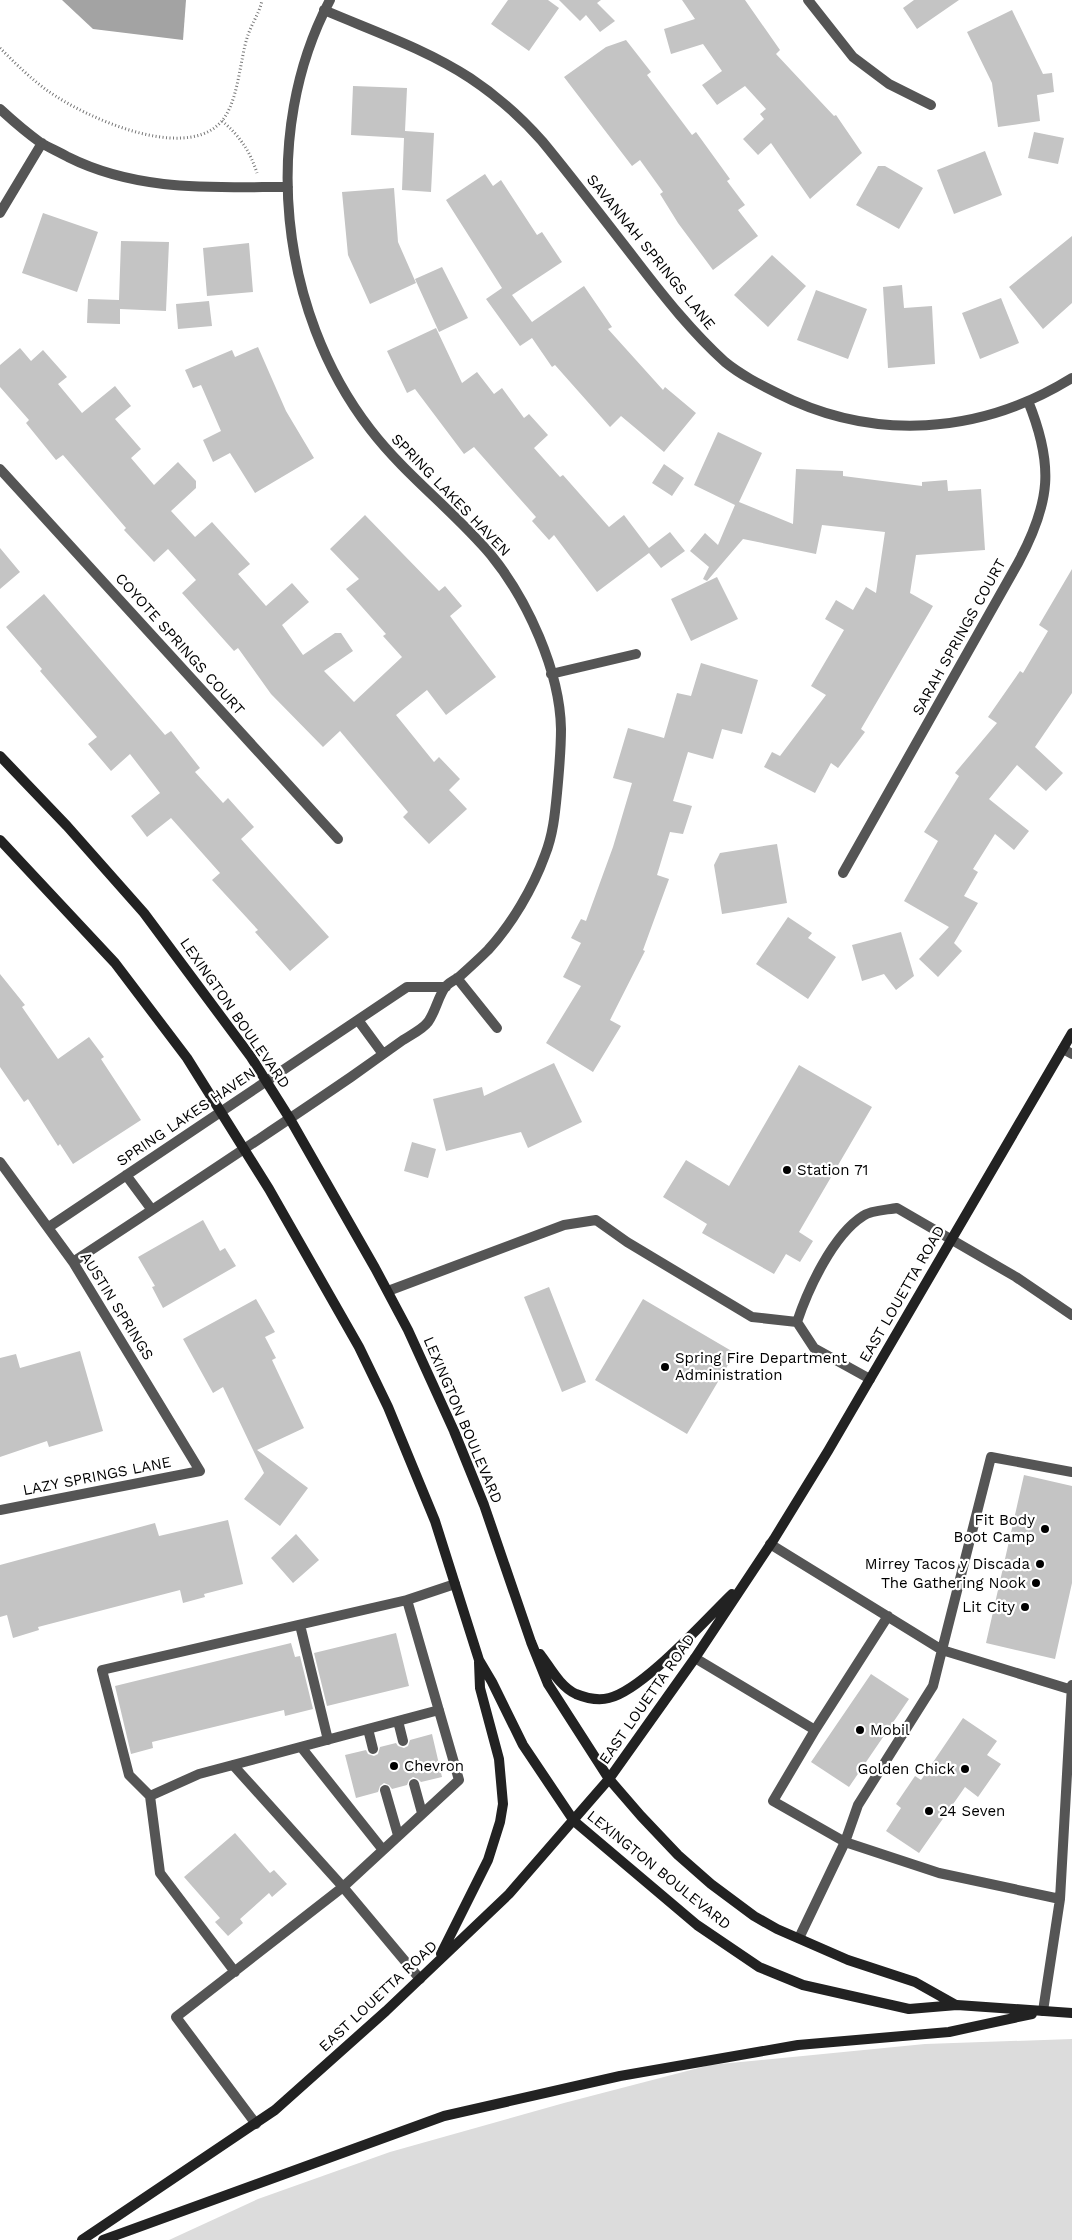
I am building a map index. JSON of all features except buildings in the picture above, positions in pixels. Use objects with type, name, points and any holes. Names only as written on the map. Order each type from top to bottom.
[{"type":"main road","name":"LEXINGTON BOULEVARD","points":[[0,756],[67,826],[144,914],[215,1006],[290,1118],[388,1291],[454,1431],[487,1513],[530,1642],[548,1684],[609,1779],[678,1855],[711,1884],[754,1916],[777,1929],[848,1960],[916,1982],[957,2005]]},
{"type":"main road","name":"LEXINGTON BOULEVARD","points":[[0,840],[115,963],[187,1058],[270,1189],[359,1347],[435,1521],[479,1660],[492,1682],[523,1746],[574,1821],[697,1925],[759,1967],[803,1985],[909,2009],[957,2005],[1072,2013]]},
{"type":"main road","name":"EAST LOUETTA ROAD","points":[[82,2240],[276,2110],[420,1979],[509,1894],[609,1779],[696,1658],[770,1544],[952,1239],[1068,1052],[1072,1033]]},
{"type":"main road","points":[[530,1642],[564,1686],[574,1693],[598,1699],[610,1698],[640,1683],[746,1579]]},
{"type":"main road","points":[[438,1962],[488,1860],[497,1832],[502,1804],[499,1759],[480,1688],[479,1660]]},
{"type":"main road","points":[[103,2240],[444,2116],[620,2076],[798,2045],[949,2032],[1043,2011]]},
{"type":"street","name":"SPRING LAKES HAVEN","points":[[74,1262],[427,1024],[446,987],[501,934],[538,871],[549,844],[554,819],[561,730],[551,674],[541,641],[528,611],[508,578],[473,535],[392,457],[368,428],[339,382],[315,329],[301,286],[293,241],[288,187],[289,146],[299,85],[314,34],[330,0]]},
{"type":"street","points":[[808,0],[853,57],[889,84],[931,105]]},
{"type":"street","name":"SAVANNAH SPRINGS LANE","points":[[324,10],[452,67],[489,91],[511,109],[548,148],[688,325],[727,364],[748,379],[824,414],[868,424],[895,426],[938,424],[968,420],[1028,402],[1072,378]]},
{"type":"street","points":[[0,109],[42,144],[85,165],[142,182],[192,188],[288,187]]},
{"type":"street","points":[[0,213],[42,144]]},
{"type":"street","name":"SARAH SPRINGS COURT","points":[[843,873],[1018,562],[1036,526],[1043,499],[1046,459],[1028,402]]},
{"type":"street","name":"COYOTE SPRINGS COURT","points":[[0,469],[338,839]]},
{"type":"street","points":[[551,674],[636,654]]},
{"type":"street","points":[[457,978],[497,1028]]},
{"type":"street","name":"SPRING LAKES HAVEN","points":[[49,1228],[407,987],[446,987]]},
{"type":"street","points":[[358,1020],[383,1054]]},
{"type":"street","name":"AUSTIN SPRINGS","points":[[0,1162],[74,1262],[200,1471]]},
{"type":"street","points":[[126,1175],[152,1210]]},
{"type":"street","points":[[797,1322],[808,1290],[842,1236],[864,1215],[897,1208],[1016,1277],[1072,1315]]},
{"type":"street","points":[[388,1291],[564,1225],[596,1220],[626,1242],[752,1317],[797,1322]]},
{"type":"street","points":[[797,1322],[814,1348],[870,1379]]},
{"type":"street","points":[[799,1938],[845,1842],[858,1805],[934,1686],[991,1457],[1072,1472]]},
{"type":"street","name":"LAZY SPRINGS LANE","points":[[0,1510],[200,1471]]},
{"type":"street","points":[[770,1544],[942,1650],[1072,1690]]},
{"type":"street","points":[[235,1972],[160,1874],[150,1796],[129,1775],[102,1670],[407,1600],[455,1584]]},
{"type":"street","points":[[256,2124],[176,2017],[343,1887],[458,1780],[407,1600]]},
{"type":"street","points":[[888,1616],[815,1730],[773,1801],[845,1842],[939,1873],[1060,1899]]},
{"type":"street","points":[[300,1625],[328,1740]]},
{"type":"street","points":[[696,1658],[815,1730]]},
{"type":"street","points":[[1043,2011],[1060,1899],[1072,1685]]},
{"type":"street","points":[[150,1796],[199,1774],[439,1710]]},
{"type":"street","points":[[398,1721],[403,1741]]},
{"type":"street","points":[[368,1729],[373,1748]]},
{"type":"street","points":[[301,1747],[383,1850]]},
{"type":"street","points":[[234,1765],[343,1887],[420,1979]]},
{"type":"street","points":[[414,1784],[422,1813]]},
{"type":"street","points":[[385,1790],[398,1835]]},
{"type":"path","points":[[0,48],[48,91],[76,108],[112,123],[150,134],[186,139],[206,132],[222,121],[232,103],[248,34],[262,0]]},
{"type":"path","points":[[222,121],[243,142],[255,164],[262,187]]},
{"type":"shaded area","points":[[62,0],[186,0],[183,40],[93,29]]},
{"type":"shaded area","points":[[1072,2039],[1072,2240],[169,2240],[258,2199],[390,2152],[564,2103],[710,2065],[925,2044]]},
{"type":"place","name":"Station 71","points":[[787,1170]]},
{"type":"place","name":"Spring Fire Department Administration","points":[[665,1367]]},
{"type":"place","name":"Fit Body Boot Camp","points":[[1045,1529]]},
{"type":"place","name":"Mirrey Tacos y Discada","points":[[1040,1564]]},
{"type":"place","name":"The Gathering Nook","points":[[1036,1583]]},
{"type":"place","name":"Lit City","points":[[1025,1607]]},
{"type":"place","name":"Mobil","points":[[860,1730]]},
{"type":"place","name":"Chevron","points":[[394,1766]]},
{"type":"place","name":"Golden Chick","points":[[965,1769]]},
{"type":"place","name":"24 Seven","points":[[929,1811]]}]
